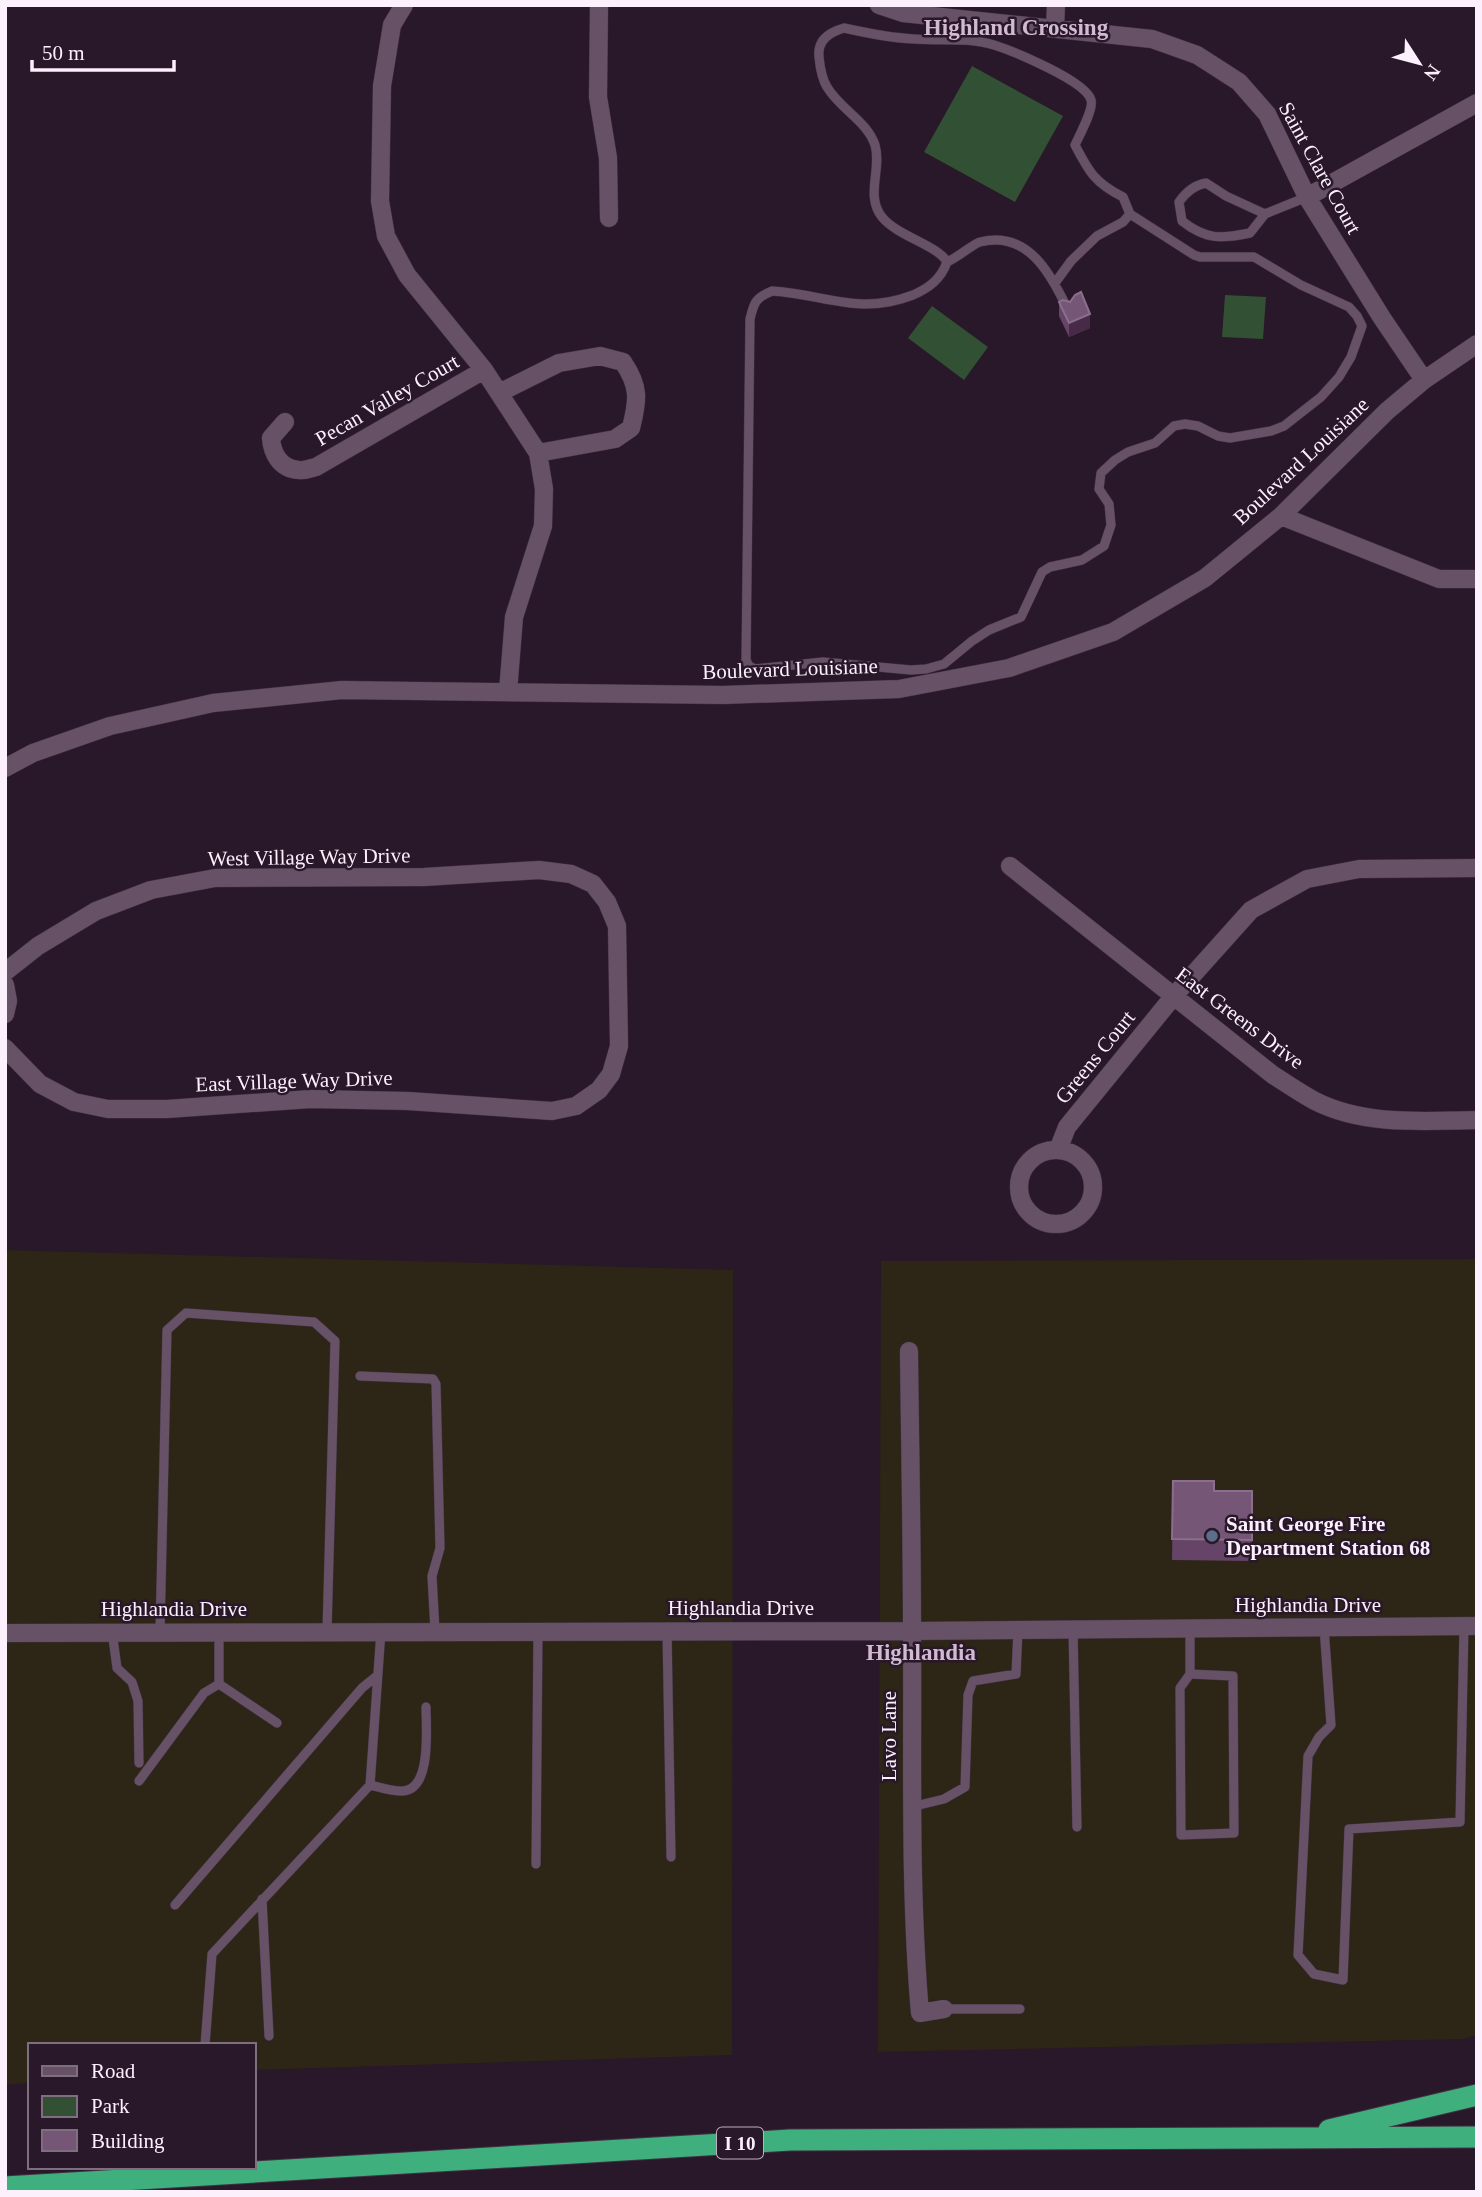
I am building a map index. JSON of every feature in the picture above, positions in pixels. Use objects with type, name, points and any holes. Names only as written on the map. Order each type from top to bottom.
[{"type":"highway","points":[[1295,2138],[1477,2095]]},
{"type":"highway","name":"I 10","points":[[5,2187],[790,2140],[1477,2137]]},
{"type":"street","points":[[404,5],[392,25],[382,86],[380,201],[386,236],[407,275],[484,370],[538,453],[544,489],[543,526],[514,617],[508,692]]},
{"type":"street","points":[[599,5],[598,97],[608,158],[610,218]]},
{"type":"street","name":"Saint Clare Court","points":[[879,5],[903,13],[1152,39],[1197,55],[1239,82],[1267,114],[1307,197],[1381,318],[1424,380]]},
{"type":"street","points":[[1055,28],[1056,5]]},
{"type":"street","points":[[1307,197],[1477,103]]},
{"type":"street","name":"Boulevard Louisiane","points":[[5,768],[33,753],[110,726],[213,703],[342,690],[723,695],[899,689],[1009,668],[1113,632],[1205,578],[1281,516],[1387,411],[1424,380],[1477,344]]},
{"type":"street","points":[[499,393],[559,363],[600,356],[623,362],[634,378],[637,405],[631,428],[615,439],[538,453]]},
{"type":"street","name":"Pecan Valley Court","points":[[285,422],[271,438],[272,453],[283,464],[298,470],[316,467],[484,370]]},
{"type":"street","points":[[1281,516],[1440,579],[1477,579]]},
{"type":"street","name":"East Greens Drive","points":[[1010,866],[1273,1075],[1316,1102],[1362,1116],[1410,1121],[1477,1120]]},
{"type":"street","name":"Greens Court","points":[[1058,1150],[1067,1127],[1173,997],[1251,910],[1307,879],[1359,869],[1477,868]]},
{"type":"street","name":"West Village Way Drive","points":[[5,972],[38,946],[96,911],[151,890],[215,878],[424,877],[539,870],[571,874],[593,884],[607,902],[617,926],[619,1046],[611,1074],[599,1090]]},
{"type":"street","points":[[5,985],[8,1002],[5,1014]]},
{"type":"street","name":"East Village Way Drive","points":[[5,1048],[40,1084],[74,1102],[108,1110],[311,1100],[408,1101],[552,1111],[576,1106],[599,1090]]},
{"type":"street","points":[[1058,1150],[1070,1152],[1080,1158],[1088,1168],[1093,1190],[1084,1212],[1074,1220],[1051,1224],[1039,1221],[1028,1213],[1021,1203],[1018,1190],[1025,1166],[1046,1151],[1058,1150]]},
{"type":"street","name":"Lavo Lane","points":[[909,1352],[911,1807],[915,1955],[920,2013],[944,2009]]},
{"type":"street","name":"Highlandia Drive","points":[[5,1633],[912,1631],[1470,1626]]},
{"type":"lane","points":[[947,262],[940,253],[920,244],[891,225],[878,209],[873,195],[877,167],[875,146],[870,135],[826,86],[822,75],[818,51],[822,40],[832,32],[844,28],[914,39],[957,39],[990,44],[1063,75],[1081,86],[1091,99],[1091,107],[1075,145],[1090,173],[1107,189],[1123,197],[1130,214],[1194,255],[1254,257],[1301,285],[1349,307],[1362,326],[1351,357],[1321,397],[1284,426],[1230,438],[1218,436],[1198,426],[1174,426],[1155,443],[1128,452],[1115,460],[1101,473],[1099,489],[1109,504],[1111,525],[1104,546],[1082,560],[1050,567],[1042,572],[1021,617],[989,630],[944,664],[911,670],[823,662],[755,669],[749,666],[746,660],[750,320],[754,303],[762,295],[772,291],[858,305],[882,304],[902,299],[929,287],[940,278],[947,262],[962,255],[977,243],[991,241],[1019,246],[1031,252],[1055,283],[1068,310]]},
{"type":"lane","points":[[1265,214],[1226,196],[1206,183],[1198,184],[1178,202],[1182,221],[1198,233],[1224,238],[1251,233],[1265,214],[1307,197]]},
{"type":"lane","points":[[1055,283],[1097,236],[1124,222],[1130,214]]},
{"type":"lane","points":[[160,1631],[167,1331],[186,1313],[314,1322],[335,1341],[327,1631]]},
{"type":"lane","points":[[360,1376],[433,1379],[436,1384],[440,1548],[432,1576],[435,1631]]},
{"type":"lane","points":[[1324,1627],[1331,1726],[1319,1737],[1308,1756],[1298,1955],[1314,1975],[1343,1980],[1349,1829],[1460,1822],[1470,1626]]},
{"type":"lane","points":[[1190,1628],[1190,1674],[1180,1688],[1181,1835],[1234,1833],[1233,1676],[1190,1674]]},
{"type":"lane","points":[[1073,1629],[1077,1827]]},
{"type":"lane","points":[[911,1807],[944,1799],[965,1787],[968,1695],[972,1681],[1016,1674],[1018,1630]]},
{"type":"lane","points":[[112,1631],[117,1668],[132,1682],[138,1701],[139,1763]]},
{"type":"lane","points":[[205,2043],[212,1954],[370,1785],[382,1631]]},
{"type":"lane","points":[[536,1864],[538,1631]]},
{"type":"lane","points":[[667,1631],[671,1857]]},
{"type":"lane","points":[[219,1632],[219,1684]]},
{"type":"lane","points":[[175,1905],[362,1688],[378,1675]]},
{"type":"lane","points":[[219,1684],[277,1723]]},
{"type":"lane","points":[[139,1782],[204,1693],[219,1684]]},
{"type":"lane","points":[[370,1785],[403,1791],[415,1786],[425,1768],[426,1707]]},
{"type":"lane","points":[[262,1899],[269,2036]]},
{"type":"lane","points":[[944,2009],[1020,2009]]},
{"type":"shaded area","points":[[5,1250],[733,1270],[732,2055],[256,2070],[256,2043],[28,2043],[28,2083],[5,2085]]},
{"type":"shaded area","points":[[1477,1259],[1477,2035],[1463,2039],[878,2052],[881,1261]]},
{"type":"green space","points":[[972,66],[1063,116],[1015,202],[924,152]]},
{"type":"green space","points":[[1225,295],[1266,297],[1263,339],[1222,337]]},
{"type":"green space","points":[[932,306],[988,347],[964,380],[908,338]]},
{"type":"building","points":[[1081,292],[1090,314],[1069,323],[1059,302],[1070,302]]},
{"type":"building","name":"Saint George Fire Department Station 68","points":[[1173,1481],[1214,1481],[1214,1491],[1252,1491],[1252,1540],[1172,1539]]},
{"type":"place","name":"Saint George Fire Department Station 68","points":[[1212,1536]]},
{"type":"district","name":"Highland Crossing","points":[[1016,27]]},
{"type":"district","name":"Highlandia","points":[[921,1652]]}]
